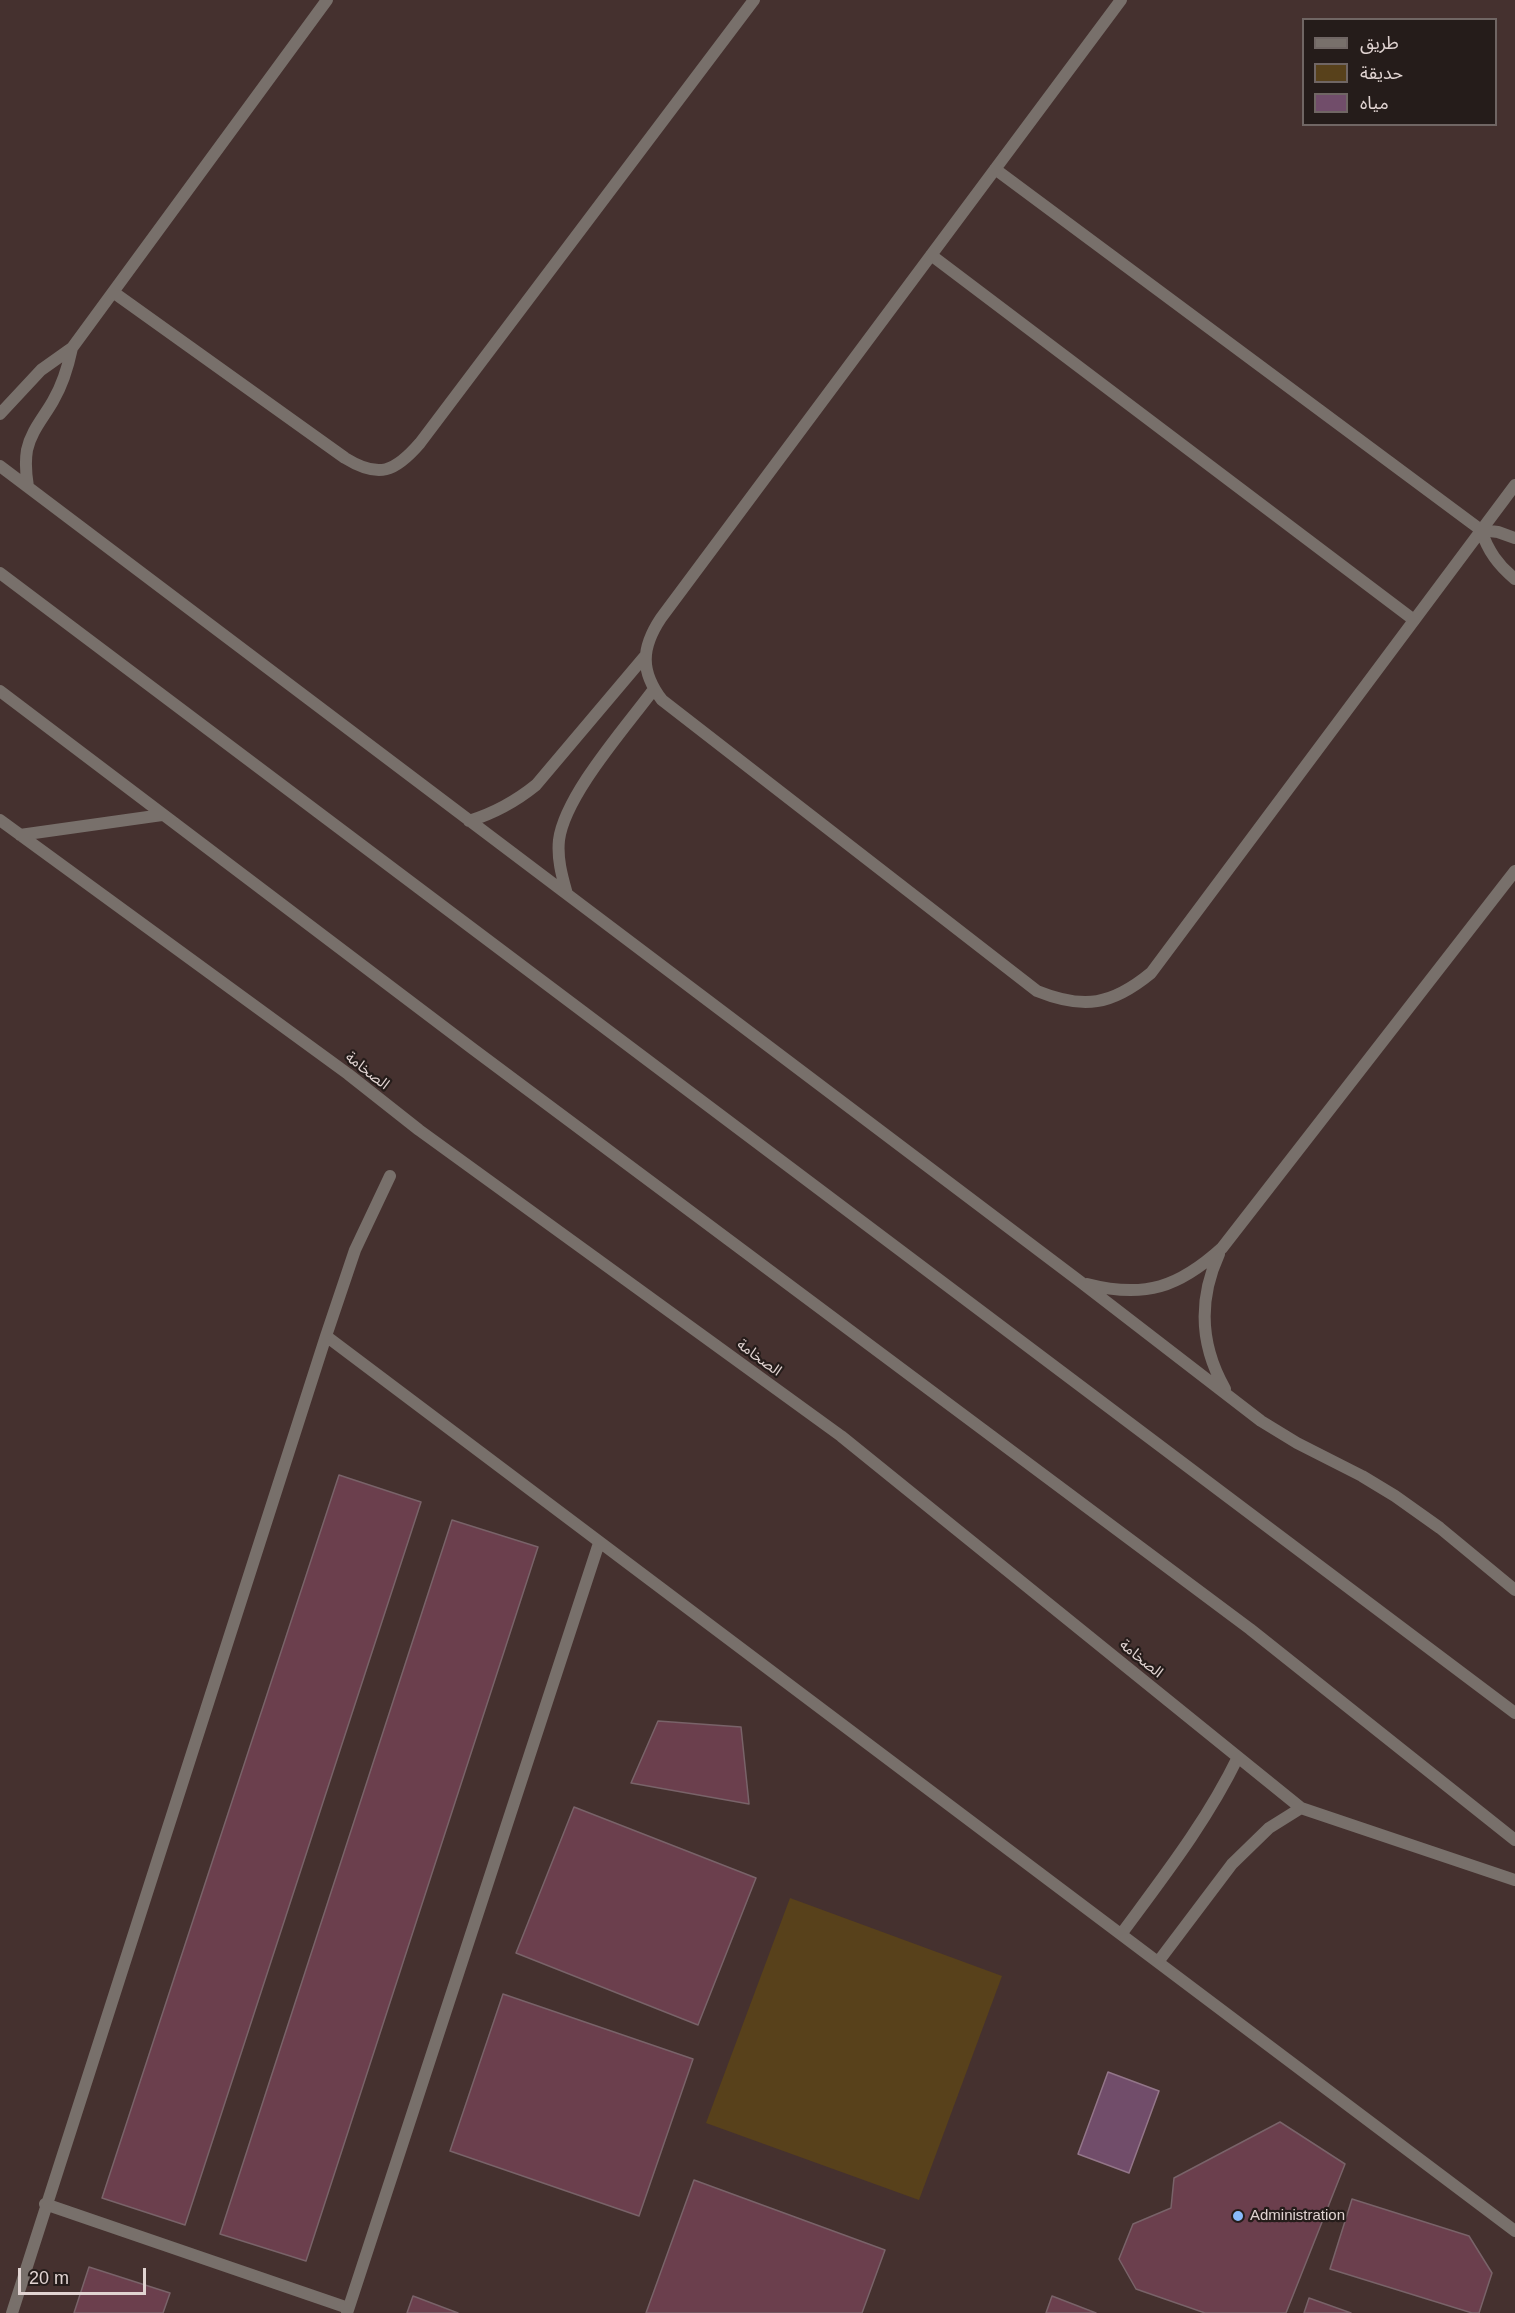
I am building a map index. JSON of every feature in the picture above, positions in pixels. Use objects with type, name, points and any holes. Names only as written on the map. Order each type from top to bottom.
[{"type":"street","points":[[0,414],[41,370],[72,348],[327,0]]},
{"type":"street","points":[[113,292],[345,458],[362,469],[385,470],[405,460],[420,443],[754,0]]},
{"type":"street","points":[[1121,0],[661,618],[650,635],[645,656],[647,673],[662,700],[1038,991],[1060,1000],[1085,1003],[1109,999],[1132,989],[1151,973],[1515,485]]},
{"type":"street","points":[[995,169],[1481,530],[1498,532],[1515,538]]},
{"type":"street","points":[[931,255],[1414,620]]},
{"type":"street","points":[[28,487],[27,451],[33,433],[61,384],[72,348]]},
{"type":"street","points":[[0,466],[1229,1396],[1279,1432],[1395,1496],[1471,1552],[1515,1590]]},
{"type":"street","points":[[1481,530],[1496,562],[1515,579]]},
{"type":"street","points":[[0,573],[1515,1713]]},
{"type":"street","points":[[469,821],[516,801],[536,785],[645,656]]},
{"type":"street","points":[[567,894],[559,868],[559,840],[566,813],[580,789],[654,689]]},
{"type":"street","points":[[0,691],[162,815],[1250,1629],[1515,1840]]},
{"type":"street","points":[[20,836],[162,815]]},
{"type":"street","name":"الصخامة","points":[[0,820],[348,1074],[418,1130],[842,1436],[1301,1808],[1515,1880]]},
{"type":"street","points":[[1082,1283],[1112,1291],[1143,1291],[1173,1283],[1199,1268],[1222,1248],[1515,871]]},
{"type":"street","points":[[12,2313],[45,2204],[326,1335],[355,1250],[390,1176]]},
{"type":"street","points":[[1222,1248],[1211,1271],[1205,1296],[1203,1323],[1210,1357],[1229,1396]]},
{"type":"street","points":[[326,1335],[599,1543],[1122,1933],[1515,2231]]},
{"type":"street","points":[[45,2204],[348,2311],[599,1543]]},
{"type":"street","points":[[1122,1933],[1195,1834],[1221,1793],[1238,1757]]},
{"type":"street","points":[[1158,1962],[1232,1864],[1269,1828],[1301,1808]]},
{"type":"green space","points":[[790,1898],[1002,1976],[919,2200],[706,2123]]},
{"type":"water","points":[[1108,2072],[1159,2091],[1129,2173],[1078,2154]]},
{"type":"building","points":[[339,1475],[421,1502],[185,2225],[102,2198]]},
{"type":"building","points":[[452,1520],[538,1547],[306,2261],[220,2234]]},
{"type":"building","points":[[658,1721],[741,1727],[749,1804],[631,1783]]},
{"type":"building","points":[[574,1807],[756,1878],[698,2025],[516,1953]]},
{"type":"building","points":[[503,1994],[693,2059],[639,2216],[450,2151]]},
{"type":"building","name":"Administration","points":[[1280,2122],[1345,2164],[1286,2313],[1205,2313],[1136,2289],[1119,2259],[1133,2224],[1171,2208],[1174,2178]]},
{"type":"building","points":[[694,2180],[885,2250],[862,2313],[646,2313]]},
{"type":"building","points":[[1352,2199],[1469,2236],[1492,2273],[1479,2313],[1472,2313],[1330,2269]]},
{"type":"building","points":[[89,2267],[170,2293],[163,2313],[74,2313]]},
{"type":"building","points":[[413,2296],[458,2313],[407,2313]]},
{"type":"building","points":[[1052,2296],[1096,2313],[1046,2313]]},
{"type":"building","points":[[1309,2298],[1351,2313],[1304,2313]]},
{"type":"place","name":"Administration","points":[[1238,2216]]}]
